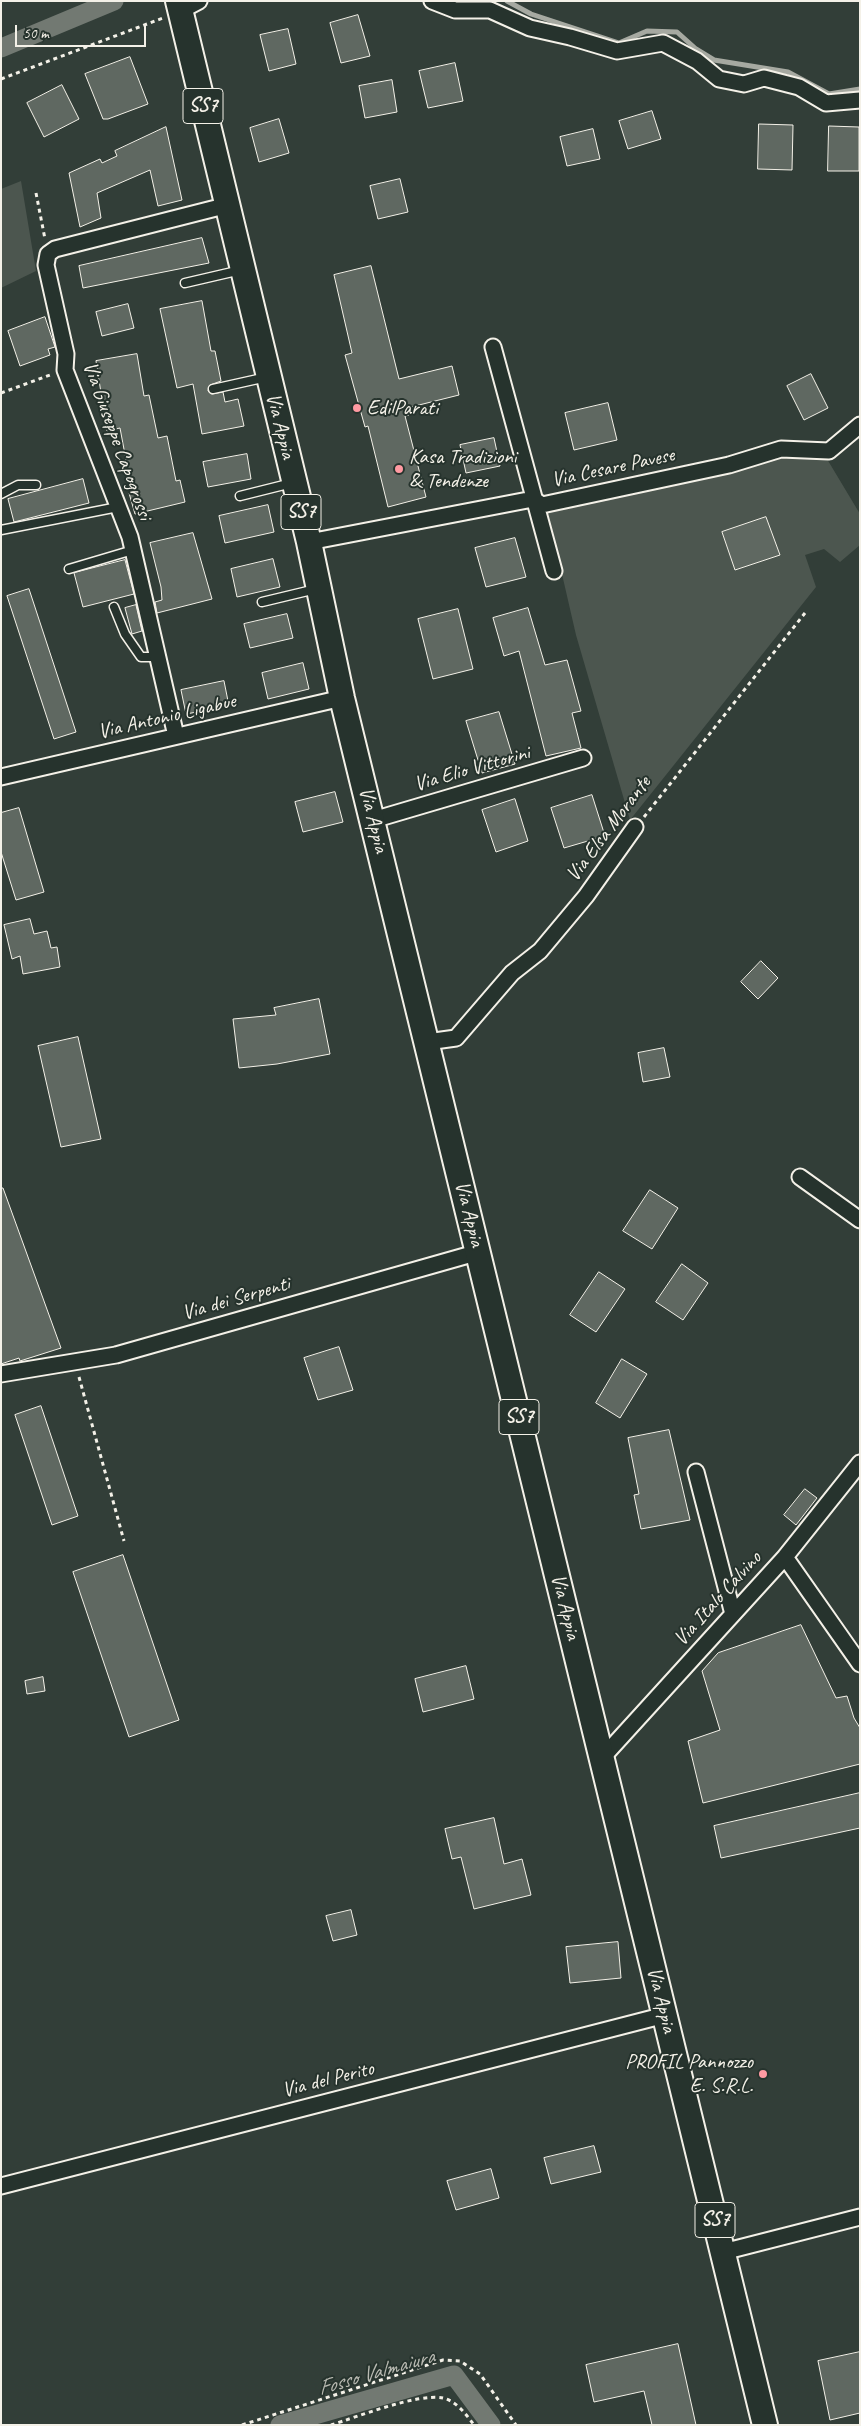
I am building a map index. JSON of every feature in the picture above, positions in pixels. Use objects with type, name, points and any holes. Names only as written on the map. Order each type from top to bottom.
[{"type":"main road","name":"Via Appia","points":[[184,5],[228,205],[309,542],[342,698],[765,2425]]},
{"type":"street","points":[[432,1],[455,10],[490,10],[530,28],[617,50],[663,43],[697,61],[719,79],[744,84],[764,78],[799,88],[826,103],[860,100]]},
{"type":"street","points":[[48,254],[55,249],[228,205]]},
{"type":"street","name":"Via Giuseppe Capogrossi","points":[[48,254],[46,265],[66,354],[65,370],[133,550],[176,736]]},
{"type":"street","points":[[493,347],[533,499],[554,570]]},
{"type":"street","name":"Via Cesare Pavese","points":[[309,542],[533,499],[542,505],[729,465],[781,449],[829,451],[860,425]]},
{"type":"street","name":"Via Antonio Ligabue","points":[[1,777],[342,698]]},
{"type":"street","name":"Via Elio Vittorini","points":[[373,820],[583,758]]},
{"type":"street","name":"Via Elsa Morante","points":[[427,1042],[456,1038],[512,973],[540,951],[586,896],[635,827]]},
{"type":"street","points":[[800,1176],[860,1220]]},
{"type":"street","name":"Via dei Serpenti","points":[[1,1374],[116,1355],[479,1252]]},
{"type":"street","name":"Via Italo Calvino","points":[[602,1758],[785,1557],[860,1464]]},
{"type":"street","points":[[696,1472],[733,1614]]},
{"type":"street","points":[[785,1557],[860,1664]]},
{"type":"street","name":"Via del Perito","points":[[1,2186],[665,2015]]},
{"type":"street","points":[[723,2252],[860,2217]]},
{"type":"lane","points":[[185,283],[243,269]]},
{"type":"lane","points":[[213,389],[269,377]]},
{"type":"lane","points":[[240,496],[294,482]]},
{"type":"lane","points":[[1,494],[18,485],[36,485]]},
{"type":"lane","points":[[1,530],[118,507]]},
{"type":"lane","points":[[68,569],[133,550]]},
{"type":"lane","points":[[262,602],[318,588]]},
{"type":"lane","points":[[114,607],[125,634],[141,657],[158,658]]},
{"type":"path","points":[[1,80],[184,5]]},
{"type":"path","points":[[36,193],[48,254]]},
{"type":"path","points":[[1,393],[65,370]]},
{"type":"path","name":"Via Elsa Morante","points":[[635,827],[805,613]]},
{"type":"path","points":[[75,1362],[124,1541]]},
{"type":"path","points":[[242,2425],[442,2360],[460,2361],[480,2374],[516,2425]]},
{"type":"path","points":[[331,2425],[419,2398],[442,2398],[454,2403],[474,2425]]},
{"type":"shaded area","points":[[21,181],[36,271],[1,288],[1,189]]},
{"type":"shaded area","points":[[785,454],[827,459],[860,514],[860,545],[840,562],[824,549],[805,555],[816,587],[630,820],[576,635],[547,509]]},
{"type":"building","points":[[358,15],[370,56],[341,63],[330,23]]},
{"type":"building","points":[[288,29],[296,64],[269,71],[260,35]]},
{"type":"building","points":[[130,57],[148,104],[108,119],[103,119],[85,74]]},
{"type":"building","points":[[455,63],[463,101],[428,108],[419,71]]},
{"type":"building","points":[[392,80],[397,112],[365,118],[359,86]]},
{"type":"building","points":[[62,85],[79,119],[44,137],[27,103]]},
{"type":"building","points":[[652,111],[661,139],[628,149],[619,121]]},
{"type":"building","points":[[279,119],[289,153],[259,162],[250,128]]},
{"type":"building","points":[[759,124],[793,125],[792,170],[758,169]]},
{"type":"building","points":[[829,126],[859,127],[859,171],[828,171]]},
{"type":"building","points":[[166,127],[182,200],[158,206],[150,170],[97,193],[101,218],[80,227],[69,173],[100,159],[102,163],[117,156],[115,151]]},
{"type":"building","points":[[593,129],[600,159],[567,166],[560,137]]},
{"type":"building","points":[[400,179],[408,212],[378,219],[370,186]]},
{"type":"building","points":[[202,238],[209,263],[83,288],[79,266]]},
{"type":"building","points":[[371,266],[399,379],[452,366],[459,395],[407,408],[409,415],[405,416],[426,497],[388,507],[368,426],[365,427],[345,355],[352,353],[334,275]]},
{"type":"building","points":[[202,301],[211,351],[215,351],[221,381],[210,385],[208,391],[212,394],[223,392],[225,402],[238,399],[244,426],[202,434],[193,384],[177,388],[160,309]]},
{"type":"building","points":[[128,304],[134,328],[102,336],[96,312]]},
{"type":"building","points":[[45,317],[55,347],[48,349],[50,355],[20,366],[8,331]]},
{"type":"building","points":[[137,354],[144,396],[149,395],[158,438],[167,436],[176,481],[180,480],[185,502],[135,514],[129,493],[132,492],[120,428],[107,431],[96,361]]},
{"type":"building","points":[[811,374],[828,408],[804,420],[787,386]]},
{"type":"building","points":[[608,403],[617,440],[574,450],[565,413]]},
{"type":"building","points":[[494,438],[500,466],[466,473],[460,445]]},
{"type":"building","points":[[247,454],[251,479],[208,487],[203,462]]},
{"type":"building","points":[[83,479],[89,503],[14,522],[8,499]]},
{"type":"building","points":[[268,505],[274,532],[225,543],[219,516]]},
{"type":"building","points":[[766,517],[780,555],[735,570],[722,532]]},
{"type":"building","points":[[193,533],[212,599],[157,613],[155,602],[162,600],[161,587],[150,543]]},
{"type":"building","points":[[515,538],[526,577],[486,587],[475,548]]},
{"type":"building","points":[[273,559],[280,587],[237,597],[231,569]]},
{"type":"building","points":[[125,560],[134,594],[83,607],[74,573]]},
{"type":"building","points":[[29,589],[76,732],[54,739],[7,596]]},
{"type":"building","points":[[136,605],[142,631],[132,634],[125,608]]},
{"type":"building","points":[[528,608],[545,665],[567,660],[581,711],[572,713],[581,748],[546,756],[519,651],[504,656],[493,618]]},
{"type":"building","points":[[458,609],[473,669],[433,679],[418,619]]},
{"type":"building","points":[[287,614],[293,638],[250,648],[244,624]]},
{"type":"building","points":[[303,663],[309,689],[268,699],[262,673]]},
{"type":"building","points":[[224,681],[229,706],[186,714],[181,690]]},
{"type":"building","points":[[499,712],[515,764],[482,773],[466,721]]},
{"type":"building","points":[[335,792],[343,822],[303,832],[295,802]]},
{"type":"building","points":[[592,795],[605,836],[564,848],[551,808]]},
{"type":"building","points":[[515,799],[528,841],[496,852],[482,810]]},
{"type":"building","points":[[19,808],[44,892],[16,900],[1,852],[1,813]]},
{"type":"building","points":[[30,919],[34,934],[47,931],[51,948],[57,947],[60,967],[23,974],[20,956],[12,959],[4,925]]},
{"type":"building","points":[[761,961],[778,978],[758,999],[741,982]]},
{"type":"building","points":[[319,999],[330,1054],[277,1064],[239,1068],[233,1019],[276,1015],[274,1008]]},
{"type":"building","points":[[78,1037],[101,1139],[61,1147],[38,1046]]},
{"type":"building","points":[[664,1048],[670,1077],[643,1082],[638,1053]]},
{"type":"building","points":[[1,1188],[3,1188],[61,1348],[20,1361],[19,1358],[1,1364]]},
{"type":"building","points":[[650,1190],[678,1208],[652,1249],[623,1231]]},
{"type":"building","points":[[682,1264],[708,1283],[683,1320],[656,1302]]},
{"type":"building","points":[[599,1272],[625,1289],[596,1332],[570,1315]]},
{"type":"building","points":[[339,1347],[353,1390],[318,1400],[304,1358]]},
{"type":"building","points":[[622,1359],[647,1374],[620,1418],[596,1403]]},
{"type":"building","points":[[41,1406],[78,1516],[52,1525],[15,1415]]},
{"type":"building","points":[[669,1430],[690,1520],[641,1529],[634,1495],[639,1494],[628,1438]]},
{"type":"building","points":[[805,1489],[817,1498],[796,1525],[784,1515]]},
{"type":"building","points":[[123,1555],[179,1720],[129,1737],[73,1572]]},
{"type":"building","points":[[801,1625],[836,1698],[847,1696],[854,1718],[860,1728],[860,1764],[703,1803],[688,1741],[720,1730],[702,1671],[718,1653]]},
{"type":"building","points":[[466,1666],[474,1699],[423,1712],[415,1679]]},
{"type":"building","points":[[43,1677],[45,1691],[27,1694],[25,1681]]},
{"type":"building","points":[[860,1793],[860,1828],[721,1858],[714,1826]]},
{"type":"building","points":[[494,1818],[504,1864],[522,1859],[531,1895],[474,1909],[461,1857],[452,1859],[445,1829]]},
{"type":"building","points":[[351,1910],[357,1935],[333,1941],[326,1916]]},
{"type":"building","points":[[618,1942],[621,1978],[570,1983],[566,1947]]},
{"type":"building","points":[[594,2146],[601,2172],[551,2184],[544,2158]]},
{"type":"building","points":[[491,2169],[499,2198],[456,2210],[447,2181]]},
{"type":"building","points":[[678,2344],[696,2425],[652,2425],[644,2391],[594,2402],[586,2365]]},
{"type":"building","points":[[860,2352],[860,2413],[830,2420],[818,2361]]},
{"type":"waterway","points":[[1,48],[114,1]]},
{"type":"waterway","points":[[507,1],[531,14],[619,43],[647,31],[677,32],[696,49],[714,60],[788,72],[829,94],[860,89]]},
{"type":"waterway","name":"Fosso Valmaiura","points":[[280,2425],[454,2375],[491,2425]]},
{"type":"place","name":"EdilParati","points":[[357,408]]},
{"type":"place","name":"Kasa Tradizioni & Tendenze","points":[[399,469]]},
{"type":"place","name":"PROFIL Pannozzo E. S.R.L.","points":[[763,2074]]}]
